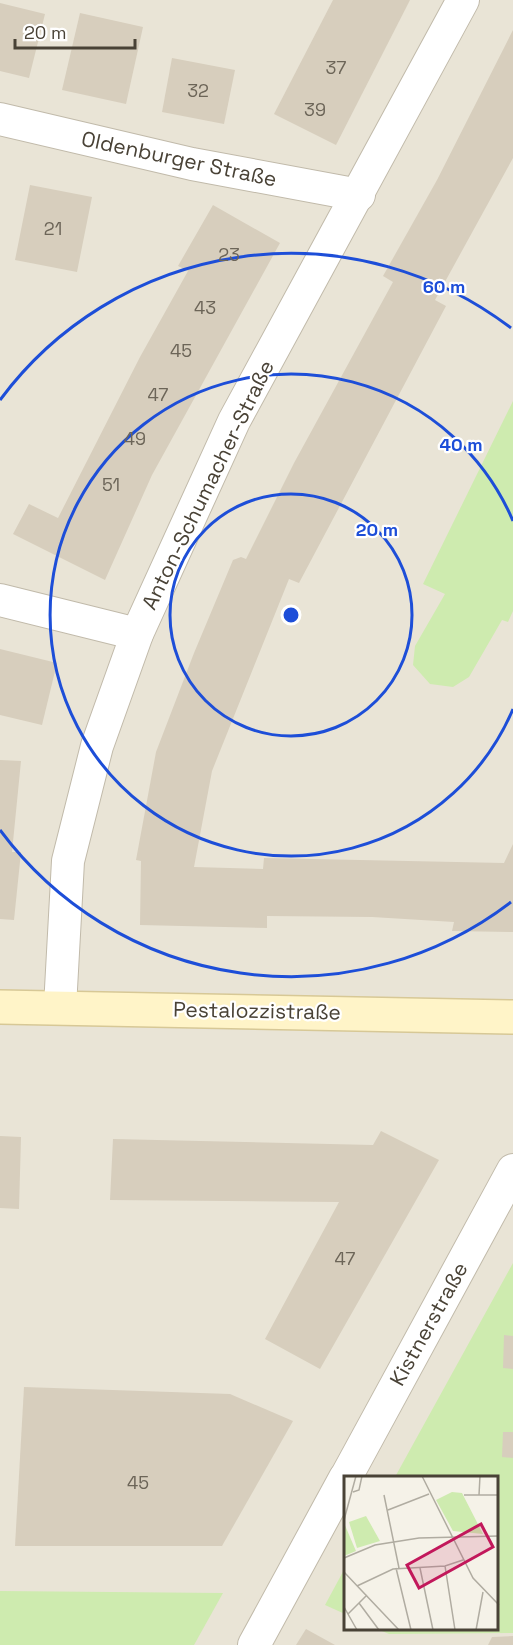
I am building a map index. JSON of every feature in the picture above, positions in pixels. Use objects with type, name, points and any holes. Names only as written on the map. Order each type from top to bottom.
[{"type":"street","name":"Anton-Schumacher-Straße","points":[[60,1007],[68,861],[97,746],[137,634],[234,421],[359,195],[463,0]]},
{"type":"street","name":"Oldenburger Straße","points":[[0,119],[192,164],[359,195]]},
{"type":"street","points":[[0,600],[137,634]]},
{"type":"street","name":"Pestalozzistraße","points":[[0,1007],[513,1017]]},
{"type":"street","name":"Kistnerstraße","points":[[346,1476],[513,1170]]},
{"type":"street","name":"Kistnerstraße","points":[[254,1645],[344,1480]]},
{"type":"shaded area","points":[[0,0],[513,0],[513,1645],[0,1645]]},
{"type":"green space","points":[[513,401],[513,611],[508,622],[502,620],[469,677],[453,687],[430,684],[413,665],[415,646],[445,594],[423,584]]},
{"type":"green space","points":[[513,1263],[513,1633],[389,1634],[379,1630],[498,1630],[498,1476],[396,1476]]},
{"type":"green space","points":[[344,1570],[344,1614],[325,1605]]},
{"type":"green space","points":[[0,1591],[223,1593],[194,1645],[0,1645]]},
{"type":"building","points":[[333,0],[410,0],[336,145],[274,114]]},
{"type":"building","points":[[0,3],[45,14],[29,78],[0,71]]},
{"type":"building","points":[[80,13],[143,27],[126,104],[62,90]]},
{"type":"building","points":[[513,30],[513,158],[435,300],[446,306],[299,583],[289,579],[212,771],[194,867],[263,869],[264,858],[504,863],[513,844],[513,932],[452,931],[454,922],[372,917],[267,916],[267,928],[140,925],[141,861],[136,860],[156,752],[194,653],[233,560],[241,557],[246,559],[294,463],[393,282],[383,276],[437,180]]},
{"type":"building","points":[[172,58],[235,70],[224,124],[162,112]]},
{"type":"building","points":[[30,185],[92,197],[77,272],[15,260]]},
{"type":"building","points":[[213,205],[280,243],[152,475],[105,580],[13,534],[29,504],[58,518],[140,357],[188,271],[178,266]]},
{"type":"building","points":[[0,649],[57,663],[42,725],[0,715]]},
{"type":"building","points":[[0,760],[21,761],[12,852],[21,852],[14,920],[0,919]]},
{"type":"building","points":[[381,1131],[439,1160],[320,1369],[265,1339],[339,1202],[110,1200],[113,1139],[373,1145]]},
{"type":"building","points":[[0,1136],[21,1137],[19,1209],[0,1208]]},
{"type":"building","points":[[504,1335],[513,1336],[513,1369],[503,1368]]},
{"type":"building","points":[[24,1387],[230,1394],[293,1421],[222,1546],[15,1546]]},
{"type":"building","points":[[503,1432],[513,1432],[513,1458],[502,1457]]},
{"type":"building","points":[[306,1629],[335,1645],[296,1645]]},
{"type":"building","points":[[513,1636],[513,1645],[488,1645],[492,1637]]}]
